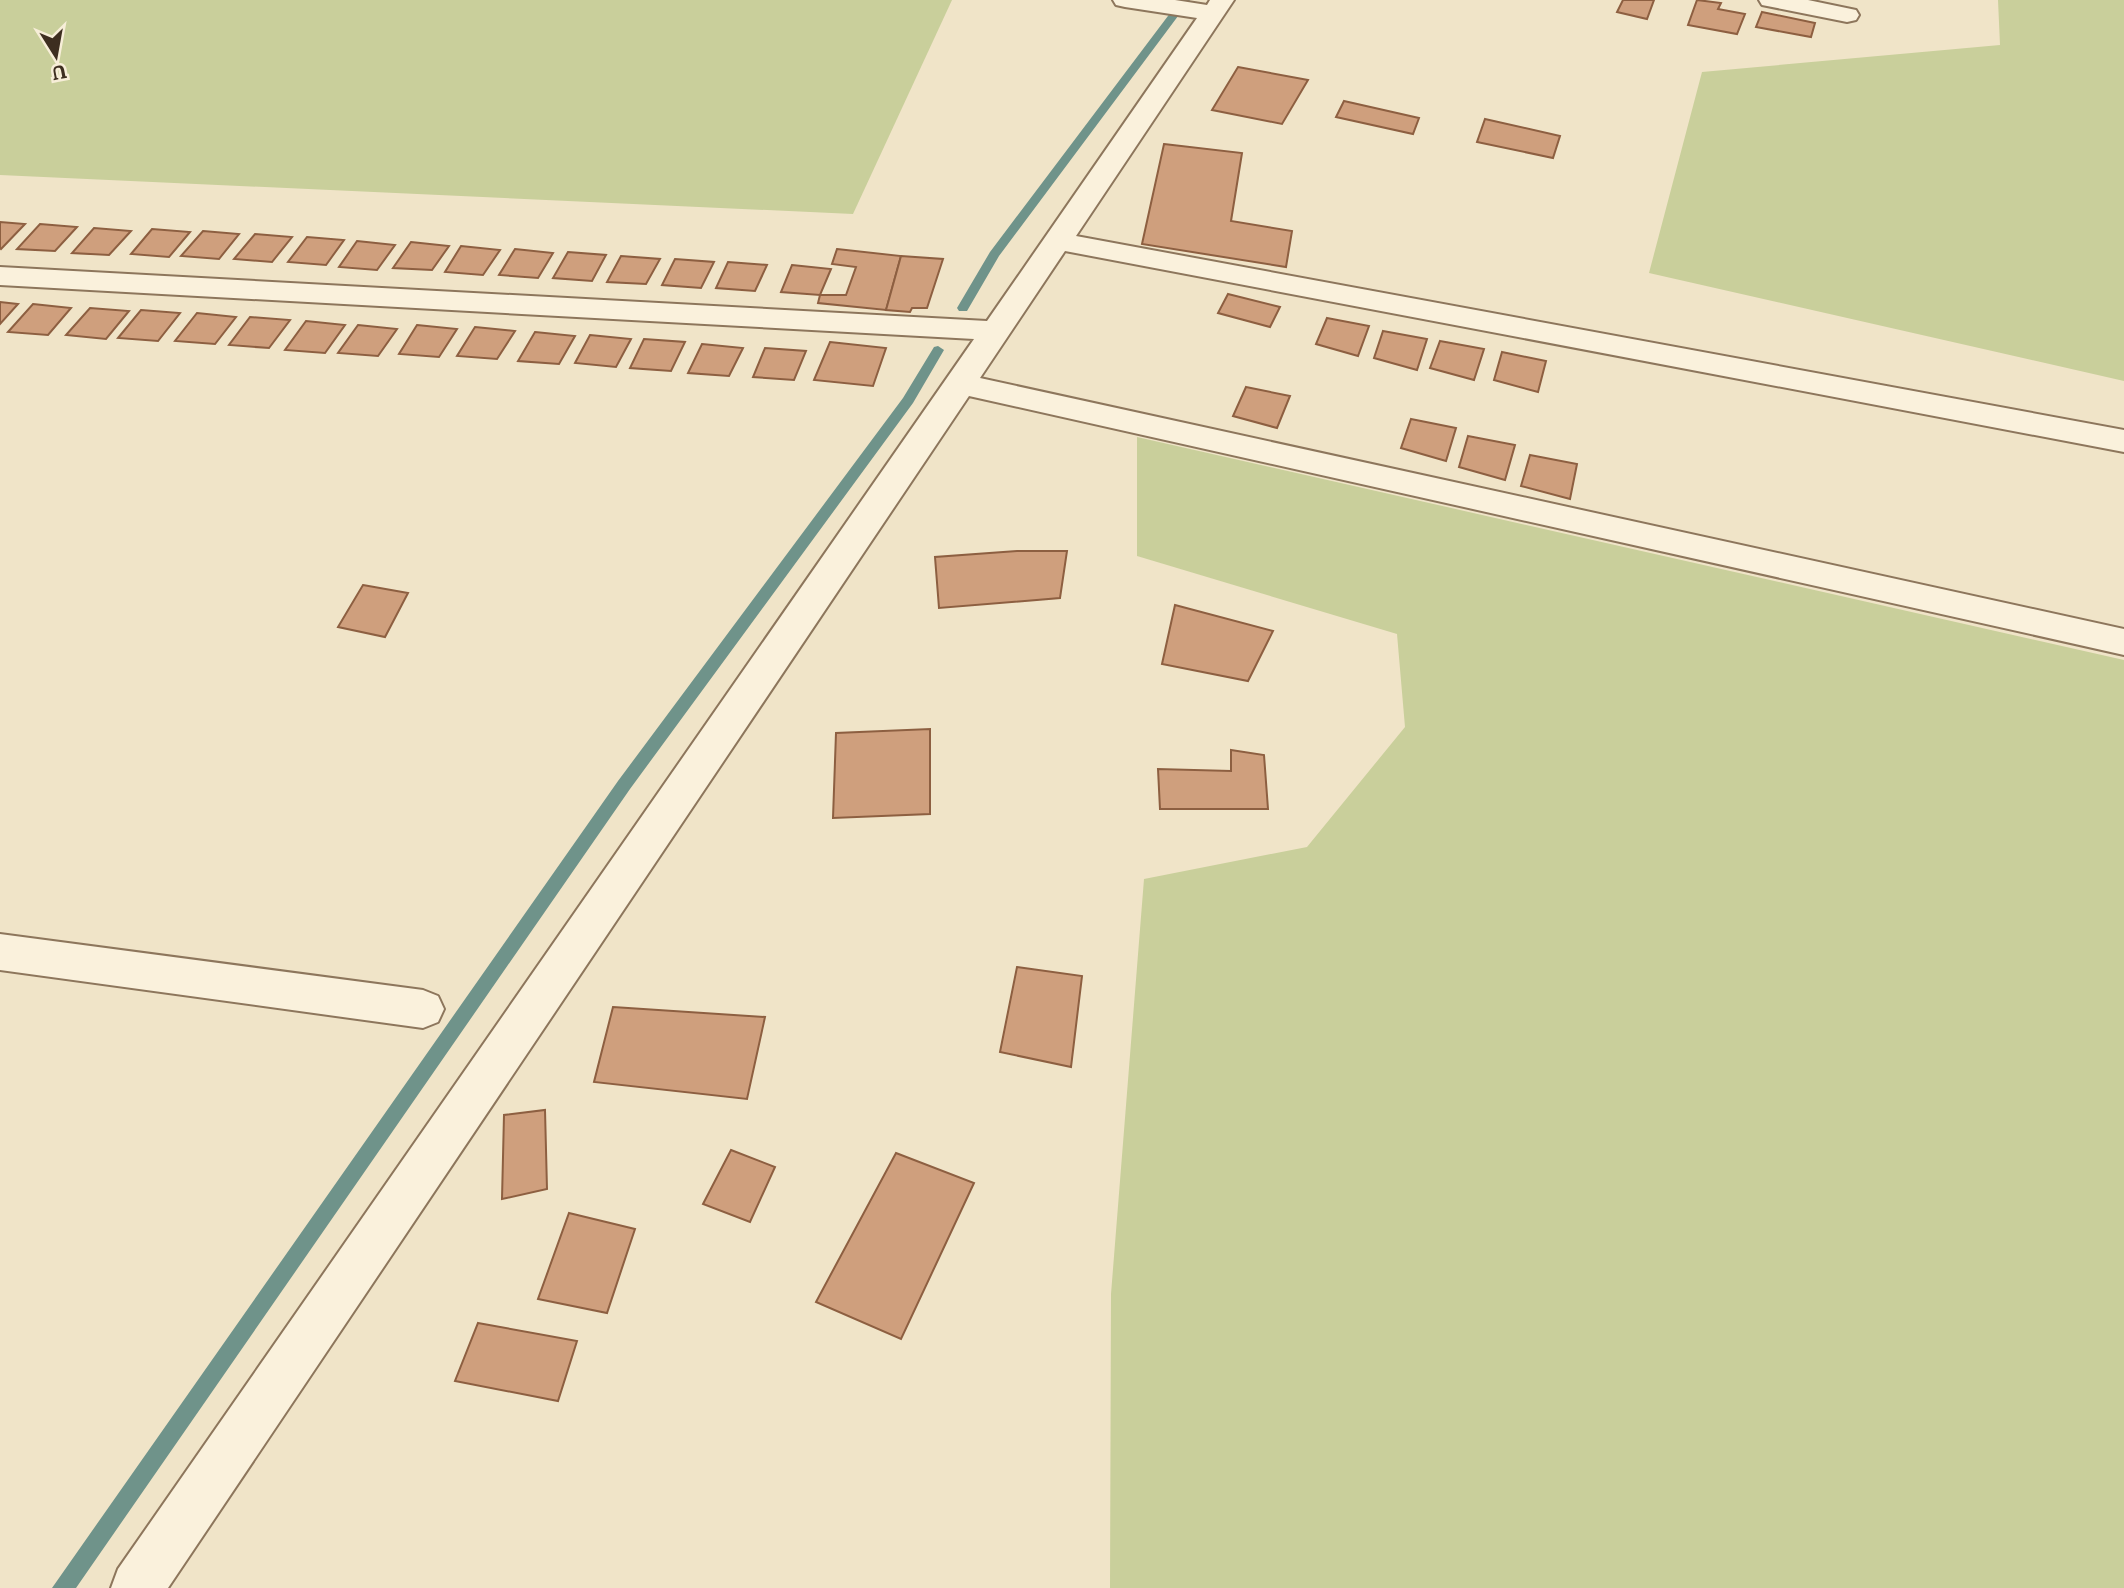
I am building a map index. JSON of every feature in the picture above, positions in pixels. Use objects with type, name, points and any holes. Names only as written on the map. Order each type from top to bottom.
[{"type":"street","points":[[137,1588],[1212,8],[1125,0]]},
{"type":"street","points":[[1771,0],[1847,15]]},
{"type":"street","points":[[1056,241],[2124,442]]},
{"type":"street","points":[[0,276],[993,331]]},
{"type":"street","points":[[958,383],[2124,642]]},
{"type":"street","points":[[0,952],[423,1010]]},
{"type":"green space","points":[[0,0],[952,0],[853,214],[0,175]]},
{"type":"green space","points":[[1998,0],[2124,0],[2124,381],[1649,273],[1702,72],[2000,45]]},
{"type":"green space","points":[[1137,437],[2124,660],[2124,1588],[1110,1588],[1111,1294],[1144,879],[1307,847],[1405,727],[1397,634],[1137,556]]},
{"type":"building","points":[[1623,0],[1654,0],[1647,19],[1617,12]]},
{"type":"building","points":[[1697,0],[1721,3],[1718,9],[1745,14],[1737,34],[1688,25]]},
{"type":"building","points":[[1762,12],[1815,23],[1811,37],[1756,27]]},
{"type":"building","points":[[1238,67],[1308,80],[1282,124],[1212,110]]},
{"type":"building","points":[[1344,101],[1419,118],[1413,134],[1336,117]]},
{"type":"building","points":[[1485,119],[1560,136],[1553,158],[1477,142]]},
{"type":"building","points":[[1164,144],[1242,153],[1231,221],[1292,231],[1286,267],[1142,244]]},
{"type":"building","points":[[0,222],[25,224],[1,249],[0,248]]},
{"type":"building","points":[[40,224],[77,227],[55,251],[17,249]]},
{"type":"building","points":[[94,228],[131,231],[109,255],[72,253]]},
{"type":"building","points":[[152,229],[190,232],[169,257],[131,254]]},
{"type":"building","points":[[203,231],[239,234],[219,259],[181,256]]},
{"type":"building","points":[[255,234],[292,237],[272,262],[234,259]]},
{"type":"building","points":[[307,237],[344,240],[326,265],[288,262]]},
{"type":"building","points":[[357,241],[395,245],[377,270],[339,267]]},
{"type":"building","points":[[411,242],[449,246],[432,270],[393,268]]},
{"type":"building","points":[[461,246],[500,250],[483,275],[445,272]]},
{"type":"building","points":[[515,249],[553,253],[538,278],[499,275]]},
{"type":"building","points":[[837,249],[901,256],[886,310],[818,303],[820,295],[846,295],[856,267],[832,264]]},
{"type":"building","points":[[568,252],[606,255],[592,281],[553,278]]},
{"type":"building","points":[[621,256],[660,259],[646,284],[607,282]]},
{"type":"building","points":[[901,256],[943,259],[927,308],[912,308],[910,312],[886,310]]},
{"type":"building","points":[[675,259],[714,262],[701,288],[662,285]]},
{"type":"building","points":[[728,262],[767,265],[755,291],[716,288]]},
{"type":"building","points":[[792,265],[831,269],[820,295],[781,292]]},
{"type":"building","points":[[1228,294],[1280,307],[1270,327],[1218,313]]},
{"type":"building","points":[[0,302],[18,304],[0,324]]},
{"type":"building","points":[[33,304],[71,308],[48,335],[8,332]]},
{"type":"building","points":[[90,308],[129,311],[106,339],[66,335]]},
{"type":"building","points":[[141,310],[180,313],[158,341],[118,338]]},
{"type":"building","points":[[197,313],[236,317],[215,344],[175,341]]},
{"type":"building","points":[[250,317],[290,320],[269,348],[229,345]]},
{"type":"building","points":[[1327,318],[1369,326],[1358,356],[1316,344]]},
{"type":"building","points":[[306,321],[345,325],[325,353],[285,350]]},
{"type":"building","points":[[358,325],[397,329],[378,356],[338,353]]},
{"type":"building","points":[[417,325],[457,329],[439,357],[399,354]]},
{"type":"building","points":[[475,327],[515,331],[497,359],[457,356]]},
{"type":"building","points":[[1383,331],[1427,339],[1417,370],[1374,358]]},
{"type":"building","points":[[535,332],[575,336],[559,364],[518,361]]},
{"type":"building","points":[[590,335],[631,339],[616,367],[575,363]]},
{"type":"building","points":[[644,339],[685,342],[671,371],[630,368]]},
{"type":"building","points":[[1440,341],[1484,349],[1474,380],[1430,368]]},
{"type":"building","points":[[830,342],[886,348],[873,386],[814,380]]},
{"type":"building","points":[[702,344],[743,348],[729,376],[688,373]]},
{"type":"building","points":[[765,348],[806,351],[794,380],[753,377]]},
{"type":"building","points":[[1502,352],[1546,361],[1538,392],[1494,380]]},
{"type":"building","points":[[1246,387],[1290,396],[1277,428],[1233,416]]},
{"type":"building","points":[[1411,419],[1456,428],[1446,461],[1401,448]]},
{"type":"building","points":[[1468,436],[1515,445],[1505,480],[1459,467]]},
{"type":"building","points":[[1530,455],[1577,464],[1570,499],[1521,486]]},
{"type":"building","points":[[1017,551],[1067,551],[1060,598],[939,608],[935,557]]},
{"type":"building","points":[[363,585],[408,593],[385,637],[338,627]]},
{"type":"building","points":[[1175,605],[1273,631],[1248,681],[1162,664]]},
{"type":"building","points":[[930,729],[930,814],[833,818],[836,733]]},
{"type":"building","points":[[1231,750],[1264,755],[1268,809],[1160,809],[1158,769],[1231,771]]},
{"type":"building","points":[[1017,967],[1082,976],[1071,1067],[1000,1052]]},
{"type":"building","points":[[613,1007],[765,1017],[747,1099],[594,1082]]},
{"type":"building","points":[[545,1110],[547,1189],[502,1199],[504,1115]]},
{"type":"building","points":[[731,1150],[775,1167],[750,1222],[703,1204]]},
{"type":"building","points":[[896,1153],[974,1183],[901,1339],[816,1302]]},
{"type":"building","points":[[569,1213],[635,1229],[607,1313],[538,1299]]},
{"type":"building","points":[[478,1323],[577,1341],[558,1401],[455,1381]]},
{"type":"waterway","points":[[963,308],[994,255],[1185,0]]},
{"type":"waterway","points":[[63,1588],[624,785],[908,400],[938,350]]}]
